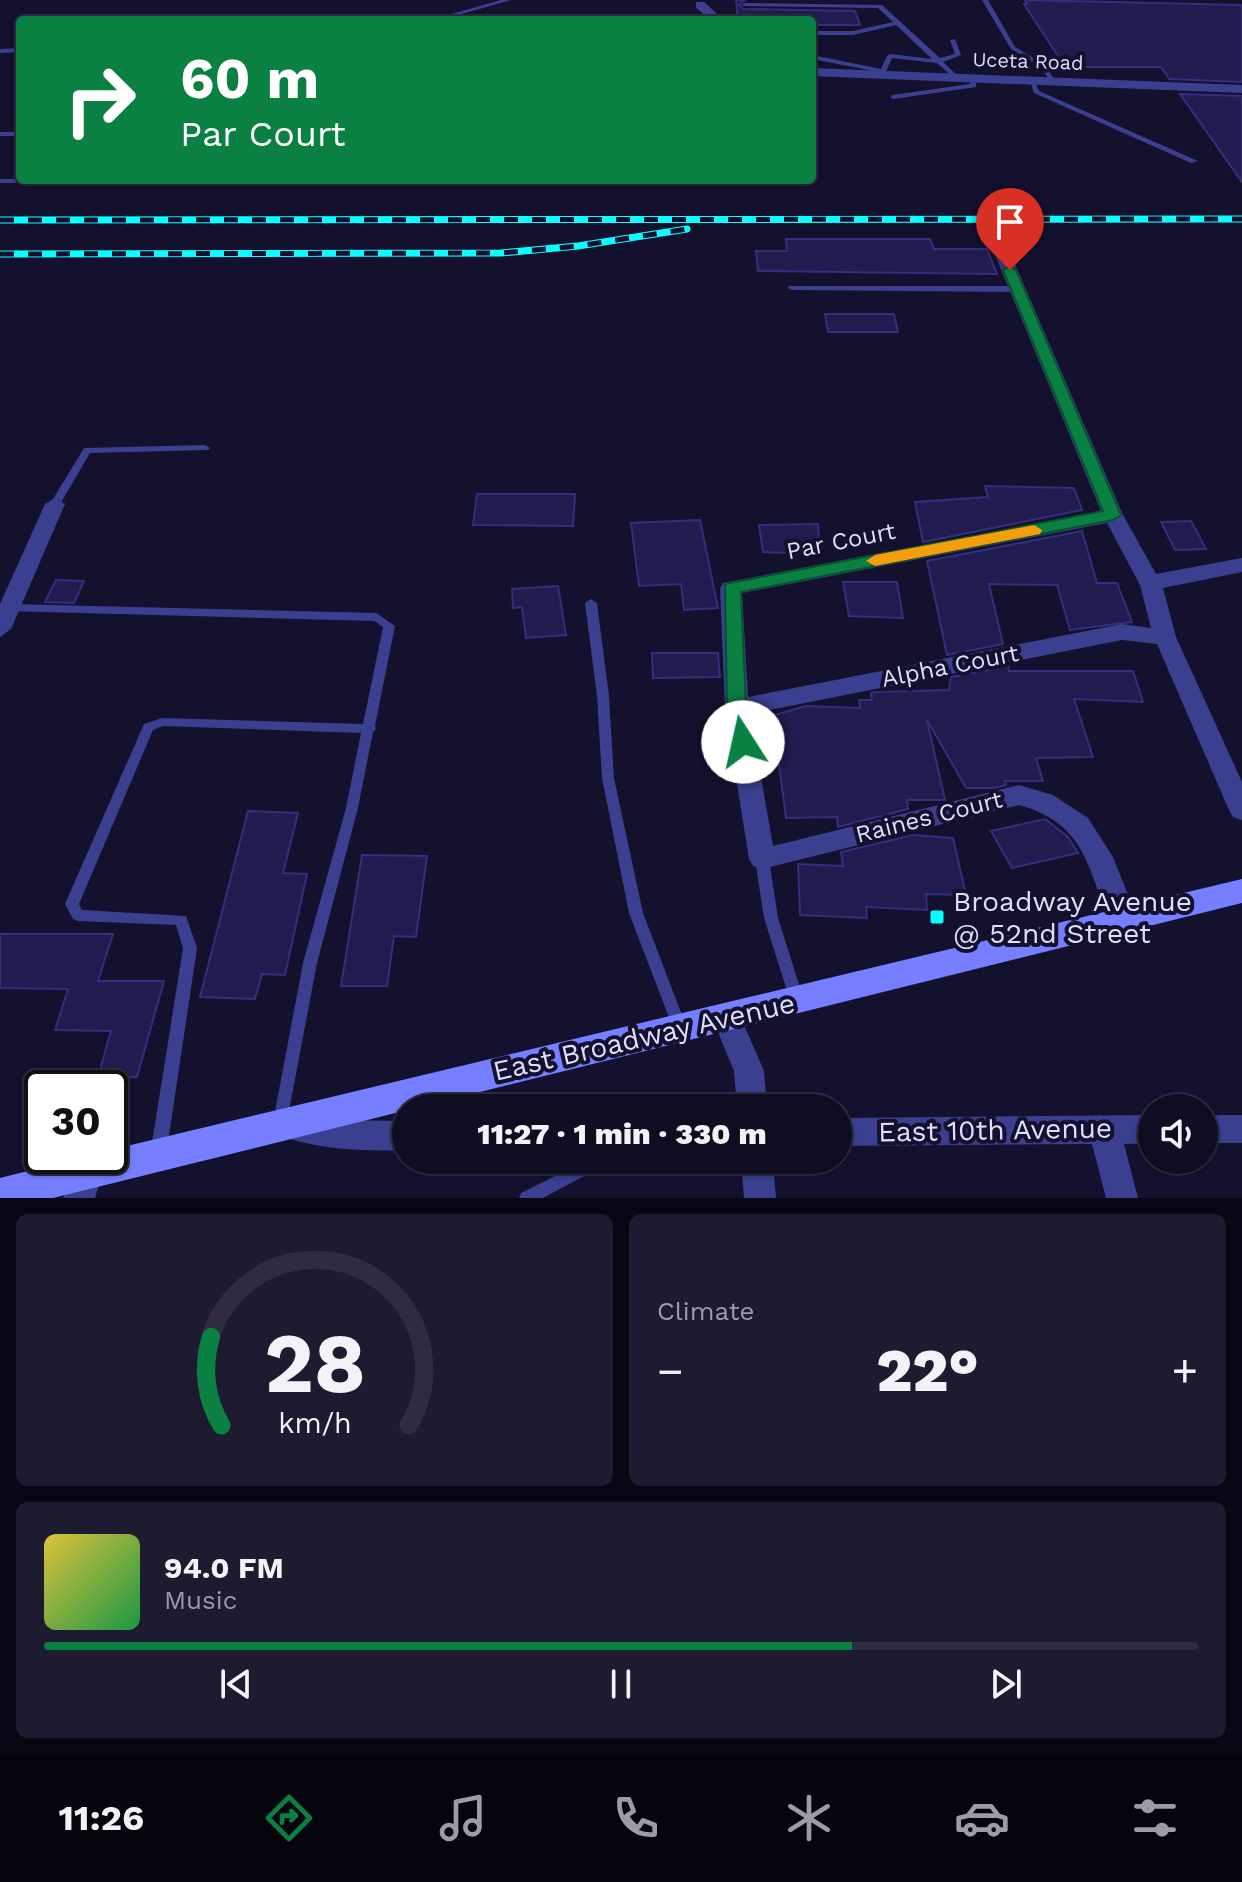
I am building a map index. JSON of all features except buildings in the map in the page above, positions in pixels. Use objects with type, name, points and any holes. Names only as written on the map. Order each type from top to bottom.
[{"type":"street","points":[[696,2],[713,16]]},
{"type":"street","name":"Uceta Road","points":[[816,72],[1242,89]]},
{"type":"street","points":[[1001,250],[1113,515],[1151,585],[1165,637],[1242,810]]},
{"type":"street","points":[[0,629],[55,504]]},
{"type":"street","name":"Par Court","points":[[762,859],[737,708],[731,588],[1113,515]]},
{"type":"street","points":[[1151,585],[1164,579],[1242,565]]},
{"type":"street","name":"Alpha Court","points":[[737,708],[1122,632],[1165,637]]},
{"type":"street","name":"Raines Court","points":[[762,859],[1019,795],[1047,801],[1075,817],[1090,837],[1124,920]]},
{"type":"street","name":"East Broadway Avenue","points":[[0,1195],[83,1185],[159,1154],[281,1122],[727,1018],[1242,891]]},
{"type":"street","points":[[727,1018],[749,1071],[751,1094]]},
{"type":"street","points":[[281,1122],[333,1135],[392,1136]]},
{"type":"street","points":[[1104,1129],[1122,1198]]},
{"type":"street","name":"East 10th Avenue","points":[[852,1132],[1138,1129]]},
{"type":"street","points":[[1218,1129],[1242,1129]]},
{"type":"street","points":[[758,1174],[760,1198]]},
{"type":"lane","points":[[448,16],[508,0]]},
{"type":"lane","points":[[985,0],[1013,48],[1043,66],[1053,82]]},
{"type":"lane","points":[[745,5],[880,6],[957,78]]},
{"type":"lane","points":[[816,33],[853,33],[896,23]]},
{"type":"lane","points":[[816,58],[882,73],[890,56],[938,61],[958,55],[953,40]]},
{"type":"lane","points":[[893,97],[974,86],[973,79]]},
{"type":"lane","points":[[1032,81],[1036,92],[1194,161]]},
{"type":"lane","points":[[792,288],[1018,289]]},
{"type":"lane","points":[[55,504],[87,450],[205,448]]},
{"type":"lane","points":[[591,603],[603,696],[608,778],[636,913],[680,1029]]},
{"type":"lane","points":[[11,608],[376,617],[389,626],[370,729],[310,963],[281,1122]]},
{"type":"lane","points":[[159,1154],[190,948],[181,920],[78,915],[72,904],[148,727],[162,722],[370,729]]},
{"type":"lane","points":[[762,859],[771,918],[797,1001]]},
{"type":"lane","points":[[527,1198],[556,1180],[577,1174]]},
{"type":"railway","points":[[0,220],[1242,219]]},
{"type":"railway","points":[[0,254],[501,253],[578,246],[687,229]]},
{"type":"slow traffic","points":[[875,561],[1034,530]]},
{"type":"place","name":"Broadway Avenue @ 52nd Street","points":[[937,917]]},
{"type":"route","points":[[743,742],[737,708],[731,588],[1113,515],[1010,270]]}]
